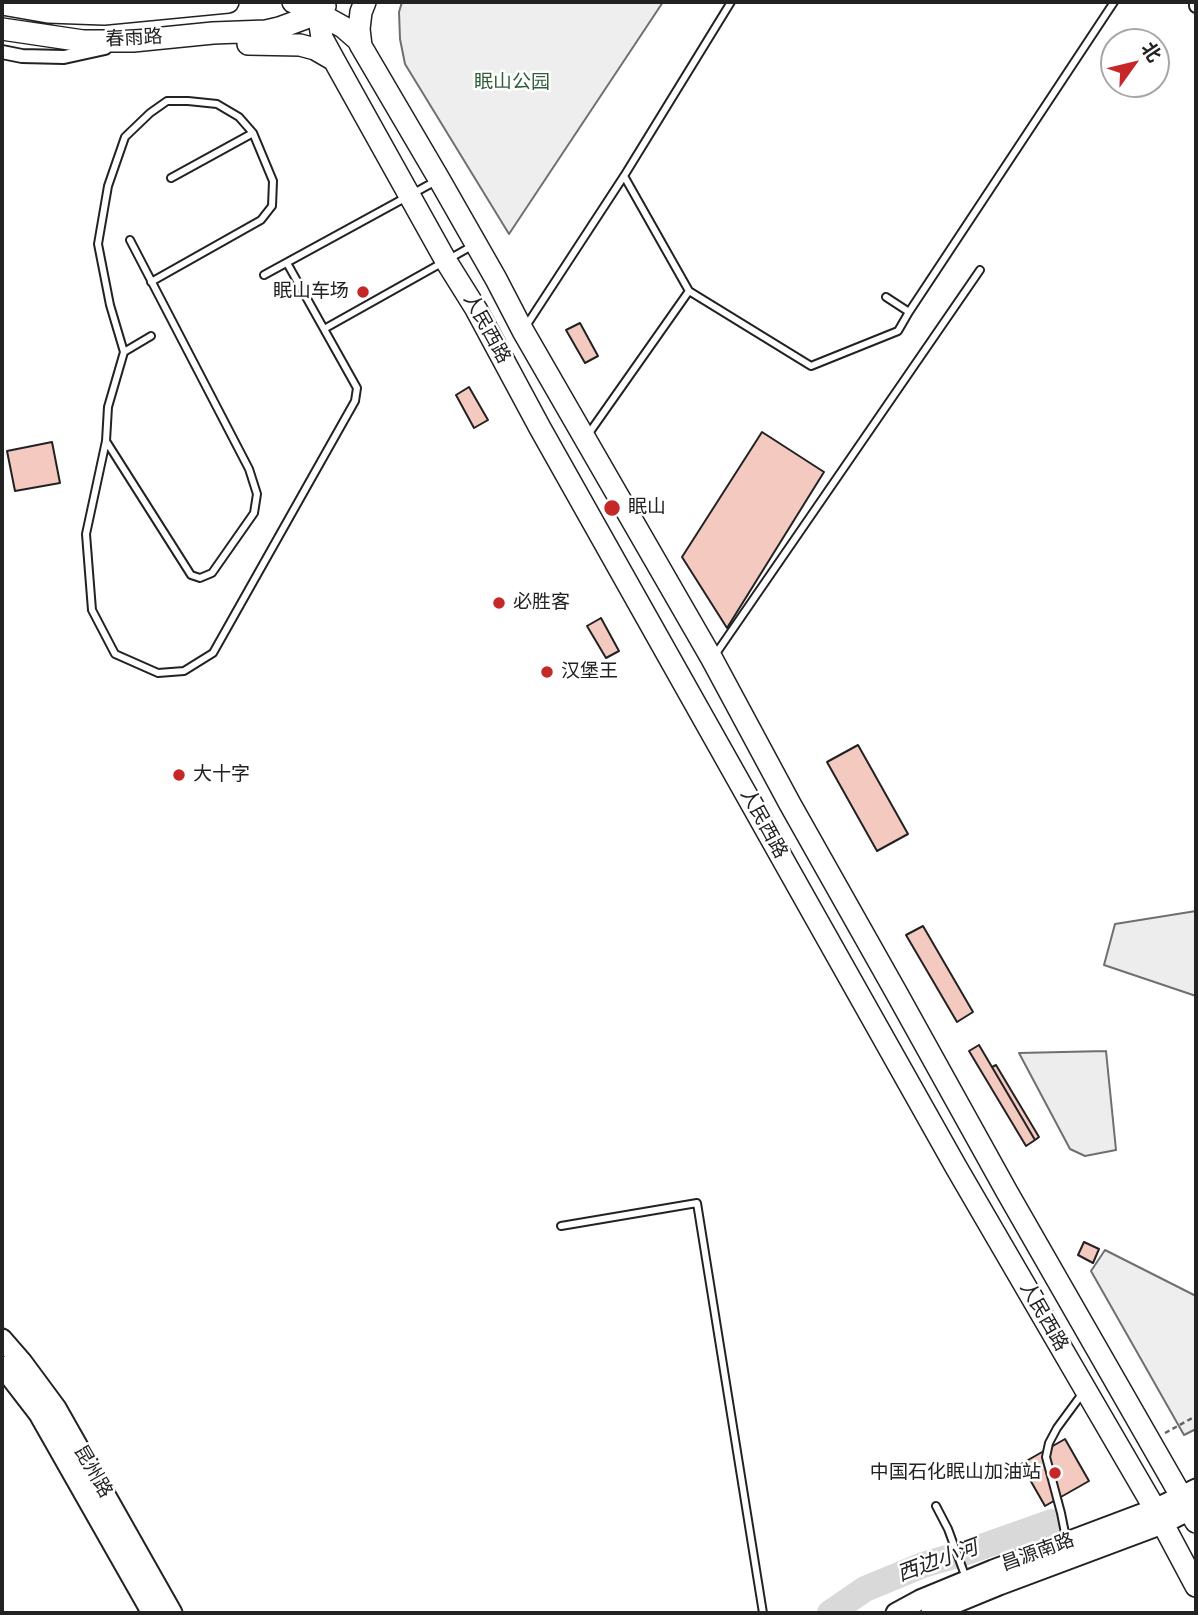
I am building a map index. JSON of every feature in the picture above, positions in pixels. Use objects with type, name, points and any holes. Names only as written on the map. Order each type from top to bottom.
[{"type":"main road","name":"春雨路","points":[[2,4],[48,12],[104,14],[228,2]]},
{"type":"main road","points":[[293,2],[322,8],[358,40],[361,46]]},
{"type":"main road","points":[[361,46],[359,29],[365,2]]},
{"type":"main road","name":"春雨路","points":[[2,29],[83,41],[133,41],[266,31],[285,27],[322,8]]},
{"type":"main road","name":"人民西路","points":[[322,8],[322,38],[334,60],[956,1167],[1196,1586]]},
{"type":"main road","points":[[133,41],[192,45],[300,45],[315,49],[334,60]]},
{"type":"main road","name":"人民西路","points":[[361,46],[712,659],[1007,1192],[1192,1505]]},
{"type":"street","points":[[2,52],[22,56],[64,57],[133,41]]},
{"type":"street","name":"昆州路","points":[[2,1339],[56,1408],[172,1613]]},
{"type":"street","name":"昆州路","points":[[2,1366],[38,1414],[152,1613]]},
{"type":"street","name":"昌源南路","points":[[931,1613],[967,1582],[1192,1505]]},
{"type":"street","name":"昌源南路","points":[[895,1613],[920,1600],[1066,1542],[1158,1517]]},
{"type":"lane","points":[[523,331],[624,176],[731,2]]},
{"type":"lane","points":[[624,176],[689,291],[811,366],[898,331],[1114,2]]},
{"type":"lane","points":[[151,282],[261,220],[272,206],[273,181],[253,133],[239,117],[217,104],[167,102],[150,113],[125,136],[108,186],[98,244],[110,305],[124,352],[107,407],[106,441],[86,534],[92,610],[115,654],[158,673],[184,671],[213,653],[355,401],[357,388],[287,263]]},
{"type":"lane","points":[[171,178],[253,133]]},
{"type":"lane","points":[[264,275],[439,179]]},
{"type":"lane","points":[[106,441],[191,575],[200,578],[212,573],[254,513],[257,494],[249,469],[130,240]]},
{"type":"lane","points":[[324,329],[476,244]]},
{"type":"lane","points":[[712,659],[980,270]]},
{"type":"lane","points":[[585,439],[689,291]]},
{"type":"lane","points":[[886,297],[909,312]]},
{"type":"lane","points":[[124,352],[151,336]]},
{"type":"lane","points":[[561,1226],[697,1203],[762,1613]]},
{"type":"lane","points":[[1066,1542],[1046,1457],[1049,1443],[1065,1415],[1086,1390]]},
{"type":"lane","points":[[936,1506],[948,1528],[967,1582]]},
{"type":"path","points":[[1163,1434],[1196,1416]]},
{"type":"green space","name":"眠山公园","points":[[402,2],[663,2],[509,234],[405,64],[400,39],[399,12]]},
{"type":"green space","points":[[1105,1250],[1196,1296],[1196,1429],[1184,1435],[1091,1271]]},
{"type":"shaded area","points":[[1196,911],[1196,996],[1104,965],[1115,924]]},
{"type":"shaded area","points":[[1106,1051],[1116,1150],[1085,1156],[1070,1149],[1019,1053]]},
{"type":"building","points":[[580,323],[598,356],[585,363],[566,330]]},
{"type":"building","points":[[469,387],[488,420],[474,428],[456,395]]},
{"type":"building","points":[[762,432],[824,472],[727,628],[682,557]]},
{"type":"building","points":[[52,442],[60,483],[15,491],[7,451]]},
{"type":"building","points":[[601,618],[619,651],[606,658],[587,626]]},
{"type":"building","points":[[858,745],[908,834],[877,851],[827,762]]},
{"type":"building","points":[[923,926],[973,1012],[957,1022],[906,935]]},
{"type":"building","points":[[979,1045],[1035,1140],[1026,1146],[969,1051]]},
{"type":"building","points":[[996,1065],[1039,1137],[1035,1140],[992,1067]]},
{"type":"building","points":[[1084,1242],[1099,1249],[1093,1263],[1078,1255]]},
{"type":"building","name":"中国石化眠山加油站","points":[[1065,1439],[1089,1481],[1045,1506],[1021,1464]]},
{"type":"waterway","name":"西边小河","points":[[830,1613],[865,1589],[923,1565],[1052,1522]]},
{"type":"place","name":"眠山车场","points":[[363,292]]},
{"type":"place","name":"眠山","points":[[612,508]]},
{"type":"place","name":"必胜客","points":[[499,603]]},
{"type":"place","name":"汉堡王","points":[[547,672]]},
{"type":"place","name":"大十字","points":[[179,775]]},
{"type":"place","name":"中国石化眠山加油站","points":[[1055,1473]]}]
